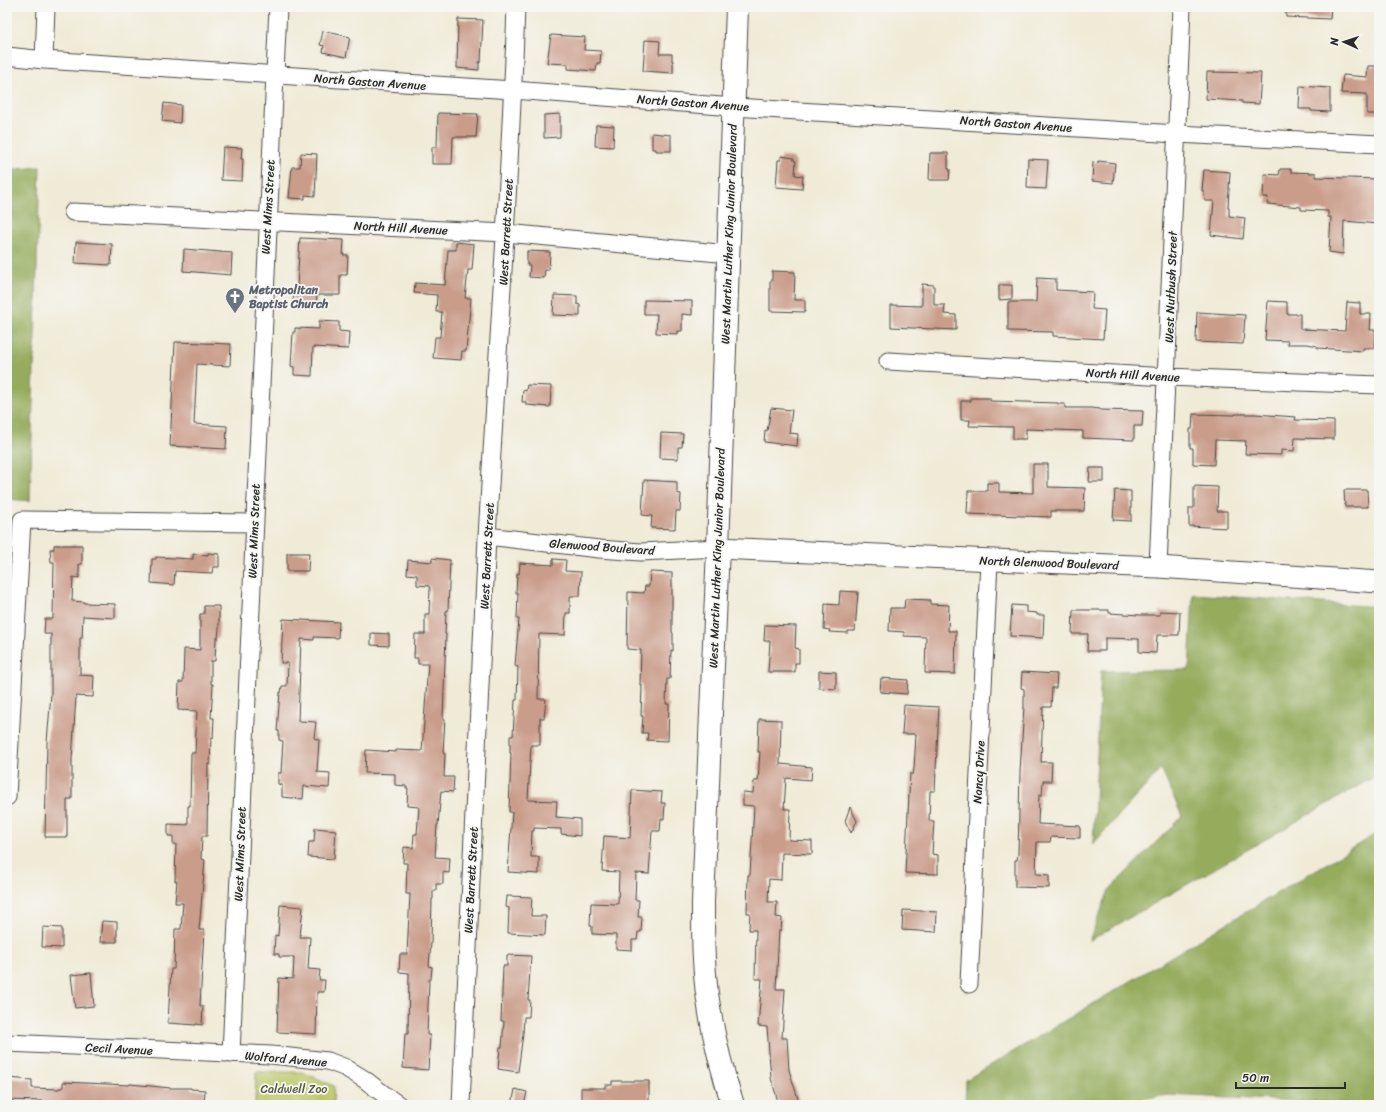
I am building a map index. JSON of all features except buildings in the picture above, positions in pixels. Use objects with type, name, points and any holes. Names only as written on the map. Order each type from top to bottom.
[{"type":"main road","name":"West Martin Luther King Junior Boulevard","points":[[733,1105],[724,1077],[708,1000],[703,954],[703,902],[718,548],[737,7]]},
{"type":"street","points":[[44,60],[46,7]]},
{"type":"street","name":"West Mims Street","points":[[231,1054],[267,221],[278,7]]},
{"type":"street","name":"West Barrett Street","points":[[461,1105],[487,536],[506,233],[516,7]]},
{"type":"street","name":"West Nutbush Street","points":[[1158,567],[1182,7]]},
{"type":"street","name":"North Gaston Avenue","points":[[7,56],[44,60],[275,76],[513,90],[734,107],[1177,134],[1379,144]]},
{"type":"street","name":"North Hill Avenue","points":[[73,212],[506,233],[729,254]]},
{"type":"street","name":"North Hill Avenue","points":[[888,361],[1167,377],[1379,385]]},
{"type":"street","points":[[7,797],[22,520],[254,524]]},
{"type":"street","name":"Glenwood Boulevard","points":[[487,536],[599,549],[641,552],[718,548]]},
{"type":"street","name":"North Glenwood Boulevard","points":[[718,548],[989,561],[1158,567],[1379,582]]},
{"type":"street","name":"Nancy Drive","points":[[969,984],[989,561]]},
{"type":"street","name":"Cecil Avenue","points":[[7,1043],[231,1054]]},
{"type":"street","name":"Wolford Avenue","points":[[231,1054],[271,1055],[328,1061],[346,1068],[364,1079],[399,1105]]},
{"type":"green space","points":[[40,167],[30,501],[7,499],[7,170]]},
{"type":"green space","points":[[1193,594],[1379,607],[1379,774],[1089,941],[1109,890],[1182,816],[1161,769],[1093,844],[1101,671],[1189,670]]},
{"type":"green space","points":[[1379,832],[1379,1105],[1168,1095],[1101,1105],[965,1105],[966,1080]]},
{"type":"green space","name":"Caldwell Zoo","points":[[256,1072],[303,1072],[334,1086],[333,1105],[255,1105]]},
{"type":"place","name":"Metropolitan Baptist Church","points":[[235,314]]}]
